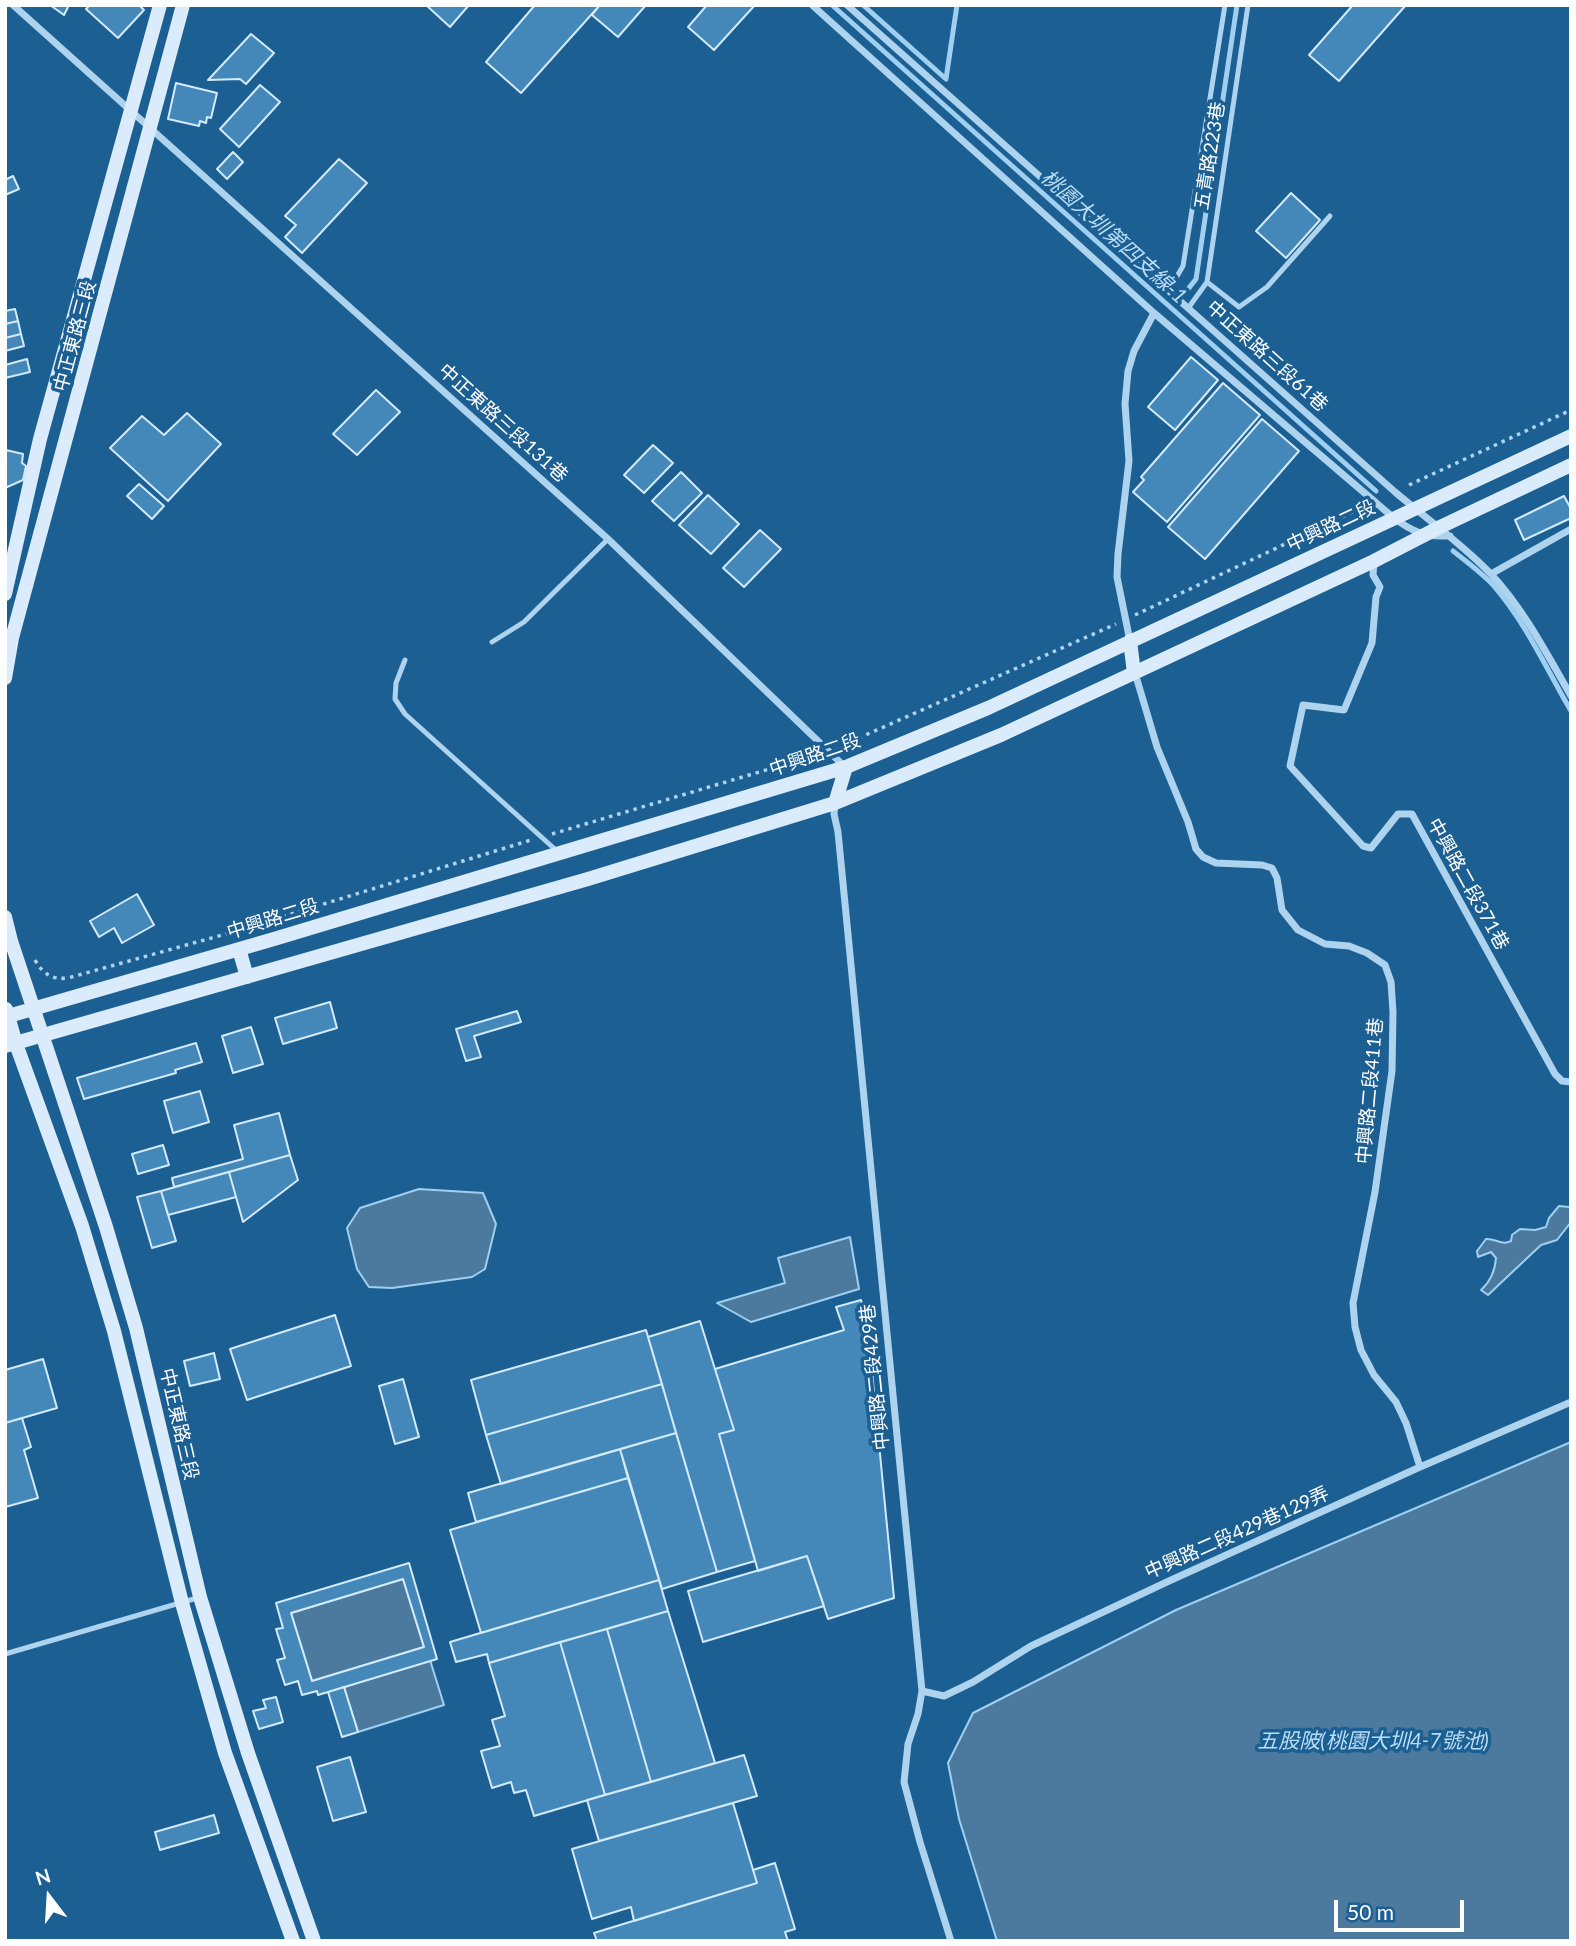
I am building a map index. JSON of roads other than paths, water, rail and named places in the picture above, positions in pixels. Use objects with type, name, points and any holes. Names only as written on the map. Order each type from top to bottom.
[{"type":"street","name":"中正東路三段131巷","points":[[13,5],[608,538],[846,767]]},
{"type":"street","name":"中正東路三段","points":[[5,594],[40,439],[160,5]]},
{"type":"street","name":"中正東路三段","points":[[5,678],[12,638],[152,128],[183,5]]},
{"type":"street","points":[[812,5],[1154,313],[1394,517],[1416,531],[1439,533],[1491,574],[1535,633],[1571,696]]},
{"type":"street","name":"中正東路三段61巷","points":[[847,5],[1189,307],[1439,533]]},
{"type":"street","points":[[1134,673],[1117,577],[1129,461],[1125,404],[1128,371],[1134,351],[1154,313]]},
{"type":"street","name":"中興路二段","points":[[6,1014],[34,1009],[239,949],[846,767],[988,708],[1571,436]]},
{"type":"street","points":[[10,1045],[588,879],[835,803],[1001,735],[1439,533],[1571,465]]},
{"type":"street","points":[[1491,574],[1571,528]]},
{"type":"street","name":"中興路二段371巷","points":[[1374,561],[1373,575],[1380,587],[1376,597],[1372,643],[1344,710],[1303,705],[1290,766],[1363,846],[1371,848],[1398,814],[1412,814],[1555,1074],[1562,1081],[1571,1082]]},
{"type":"street","name":"中興路二段411巷","points":[[1134,673],[1157,747],[1188,822],[1196,849],[1203,857],[1216,863],[1272,868],[1277,878],[1282,910],[1298,930],[1325,944],[1349,946],[1367,953],[1385,965],[1391,982],[1393,1012],[1392,1071],[1375,1192],[1353,1303],[1355,1328],[1361,1350],[1374,1375],[1396,1402],[1406,1423],[1420,1467]]},
{"type":"street","points":[[835,803],[846,767]]},
{"type":"street","name":"中興路二段429巷","points":[[835,803],[922,1691],[908,1744],[904,1782],[951,1941]]},
{"type":"street","name":"中正東路三段","points":[[5,917],[136,1328],[201,1597],[248,1753],[314,1941]]},
{"type":"street","points":[[239,949],[247,977]]},
{"type":"street","name":"中正東路三段","points":[[6,1014],[10,1045],[82,1226],[110,1318],[182,1603],[225,1753],[293,1941]]},
{"type":"street","name":"中興路二段429巷129弄","points":[[922,1691],[944,1696],[973,1682],[1031,1646],[1169,1581],[1571,1402]]},
{"type":"lane","name":"五青路223巷","points":[[1169,290],[1183,266],[1225,5]]},
{"type":"lane","name":"五青路223巷","points":[[1189,307],[1207,282],[1248,5]]},
{"type":"lane","points":[[1207,282],[1239,307],[1266,287],[1330,216]]},
{"type":"lane","points":[[492,642],[524,622],[608,538]]},
{"type":"lane","points":[[405,660],[396,683],[396,699],[405,713],[558,852]]},
{"type":"lane","points":[[5,1654],[201,1597]]},
{"type":"water","points":[[419,1189],[483,1193],[496,1224],[485,1269],[472,1277],[392,1288],[369,1287],[357,1269],[347,1228],[360,1208]]},
{"type":"water","points":[[1559,1206],[1571,1209],[1571,1222],[1557,1240],[1541,1245],[1488,1295],[1481,1290],[1492,1276],[1496,1258],[1491,1252],[1478,1257],[1477,1251],[1486,1239],[1507,1242],[1511,1241],[1512,1235],[1520,1229],[1535,1230],[1546,1227],[1549,1218]]},
{"type":"water","points":[[850,1237],[859,1289],[751,1322],[717,1303],[785,1283],[778,1258]]},
{"type":"water","name":"五股陂(桃園大圳4-7號池)","points":[[1571,1442],[1571,1941],[997,1941],[959,1819],[948,1763],[973,1713],[1176,1610]]},
{"type":"water","points":[[403,1579],[424,1647],[312,1681],[291,1613]]},
{"type":"water","points":[[430,1660],[444,1705],[358,1732],[344,1687]]},
{"type":"waterway","name":"桃園大圳第四支線-1","points":[[832,5],[1376,491]]},
{"type":"waterway","points":[[863,5],[946,79],[957,5]]},
{"type":"waterway","points":[[1185,293],[1196,279],[1237,5]]},
{"type":"waterway","name":"桃園大圳第四支線-1","points":[[1453,551],[1494,586],[1506,600],[1571,711]]}]
